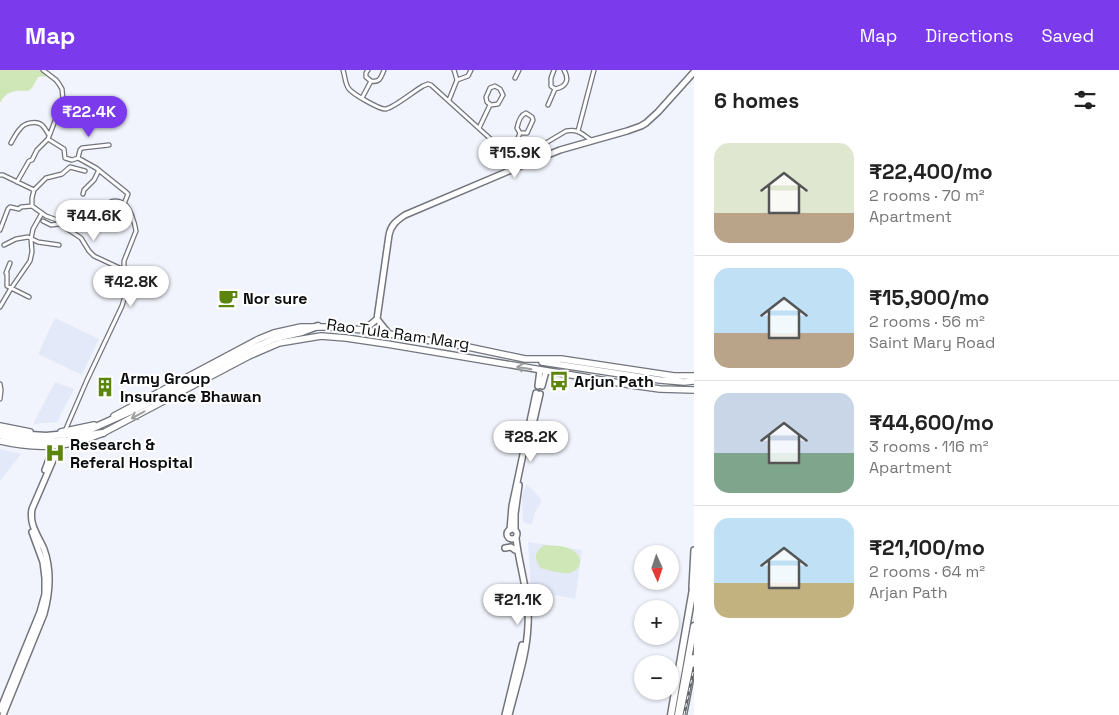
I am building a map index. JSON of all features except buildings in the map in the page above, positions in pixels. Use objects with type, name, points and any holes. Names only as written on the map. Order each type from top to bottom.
[{"type":"highway","points":[[0,428],[15,434],[46,436],[77,433],[91,429],[136,409],[247,351],[276,338],[318,326]]},
{"type":"highway","points":[[0,435],[37,442],[60,441],[103,433]]},
{"type":"highway","points":[[671,715],[694,583]]},
{"type":"highway","points":[[678,715],[694,626]]},
{"type":"highway","points":[[683,715],[694,658]]},
{"type":"main road","points":[[389,334],[378,320],[389,235],[392,226],[397,220],[404,215],[560,150],[631,130],[646,123],[694,72]]},
{"type":"main road","points":[[364,330],[378,320]]},
{"type":"main road","name":"Rao Tula Ram Marg","points":[[0,428],[34,433],[65,432],[94,425],[260,339],[274,333],[301,327],[318,326],[364,330],[468,347],[525,359],[561,359],[674,376],[694,376]]},
{"type":"main road","name":"Rao Tula Ram Marg","points":[[0,441],[16,445],[38,446],[78,442],[103,433],[249,356],[279,343],[312,337],[332,336],[660,389],[694,390]]},
{"type":"main road","points":[[525,359],[660,380],[694,381]]},
{"type":"main road","points":[[540,386],[543,371]]},
{"type":"main road","points":[[512,530],[512,506],[538,394]]},
{"type":"main road","points":[[0,710],[40,612],[45,589],[43,562],[31,526],[30,517],[37,493],[53,457],[61,445]]},
{"type":"main road","points":[[48,446],[53,457]]},
{"type":"main road","points":[[3,715],[44,614],[50,591],[50,575],[46,555],[31,526]]},
{"type":"main road","points":[[505,715],[526,628],[515,550],[514,539],[517,534],[512,530]]},
{"type":"main road","points":[[512,530],[507,533],[507,536],[514,539]]},
{"type":"main road","points":[[509,715],[523,659],[528,626],[524,580],[514,539]]},
{"type":"main road","points":[[505,548],[511,547],[515,550]]},
{"type":"main road","points":[[691,601],[694,550]]},
{"type":"street","points":[[16,182],[37,150],[49,137],[61,106],[62,89],[56,80],[44,70]]},
{"type":"street","points":[[343,70],[350,90],[383,110],[423,86],[431,84],[505,152],[516,157],[524,156],[566,131],[578,131],[591,140]]},
{"type":"street","points":[[368,70],[366,77],[376,82],[384,70]]},
{"type":"street","points":[[449,100],[457,80],[454,70]]},
{"type":"street","points":[[457,80],[468,76],[472,70]]},
{"type":"street","points":[[515,78],[519,70]]},
{"type":"street","points":[[554,70],[550,82],[551,86],[555,89]]},
{"type":"street","points":[[555,89],[562,87],[566,83],[567,78],[564,70]]},
{"type":"street","points":[[578,131],[594,70]]},
{"type":"street","points":[[362,98],[371,81]]},
{"type":"street","points":[[492,87],[498,87],[502,92],[499,102],[490,105],[486,99],[488,90],[492,87]]},
{"type":"street","points":[[548,105],[555,89]]},
{"type":"street","points":[[479,128],[490,105]]},
{"type":"street","points":[[523,114],[529,114],[533,120],[528,131],[525,134],[520,133],[517,128],[522,116],[523,114]]},
{"type":"street","points":[[11,143],[19,129],[24,125],[31,122],[41,124],[49,137],[64,149],[65,158],[72,160],[78,158],[99,170],[126,192],[128,194],[124,204]]},
{"type":"street","points":[[510,155],[520,133]]},
{"type":"street","points":[[78,158],[80,150],[83,148],[110,145]]},
{"type":"street","points":[[32,206],[34,190],[46,178],[62,174],[70,167],[85,171]]},
{"type":"street","points":[[83,194],[99,170]]},
{"type":"street","points":[[0,175],[34,190]]},
{"type":"street","points":[[43,221],[50,225],[58,222],[61,215],[64,214],[82,215],[97,212],[111,201],[124,204],[132,216],[136,231],[125,259],[124,270],[127,289],[122,306],[65,432]]},
{"type":"street","points":[[0,230],[10,207],[19,209],[20,207],[32,206],[81,238],[94,256],[124,270]]},
{"type":"street","points":[[0,307],[1,302],[30,261],[33,229],[42,213]]},
{"type":"street","points":[[4,245],[21,238],[31,238],[38,242],[59,245]]},
{"type":"street","points":[[10,263],[6,272],[7,286],[28,297]]},
{"type":"street","points":[[0,384],[0,398]]},
{"type":"shaded area","points":[[55,318],[99,339],[82,375],[38,354]]},
{"type":"shaded area","points":[[55,382],[74,389],[57,422],[33,424]]},
{"type":"shaded area","points":[[0,449],[21,454],[0,481]]},
{"type":"shaded area","points":[[527,484],[542,500],[534,515],[532,525],[523,522],[522,498]]},
{"type":"shaded area","points":[[528,542],[582,550],[575,599],[531,590]]},
{"type":"green space","points":[[0,70],[42,70],[49,76],[38,77],[32,88],[28,91],[11,92],[0,103]]},
{"type":"green space","points":[[544,545],[569,548],[580,559],[579,566],[569,573],[541,568],[536,555]]},
{"type":"railway","points":[[684,715],[694,668]]},
{"type":"place","name":"Nor sure","points":[[228,298]]},
{"type":"place","name":"Arjun Path","points":[[559,381]]},
{"type":"place","name":"Army Group Insurance Bhawan","points":[[105,387]]},
{"type":"place","name":"Research & Referal Hospital","points":[[55,453]]}]
